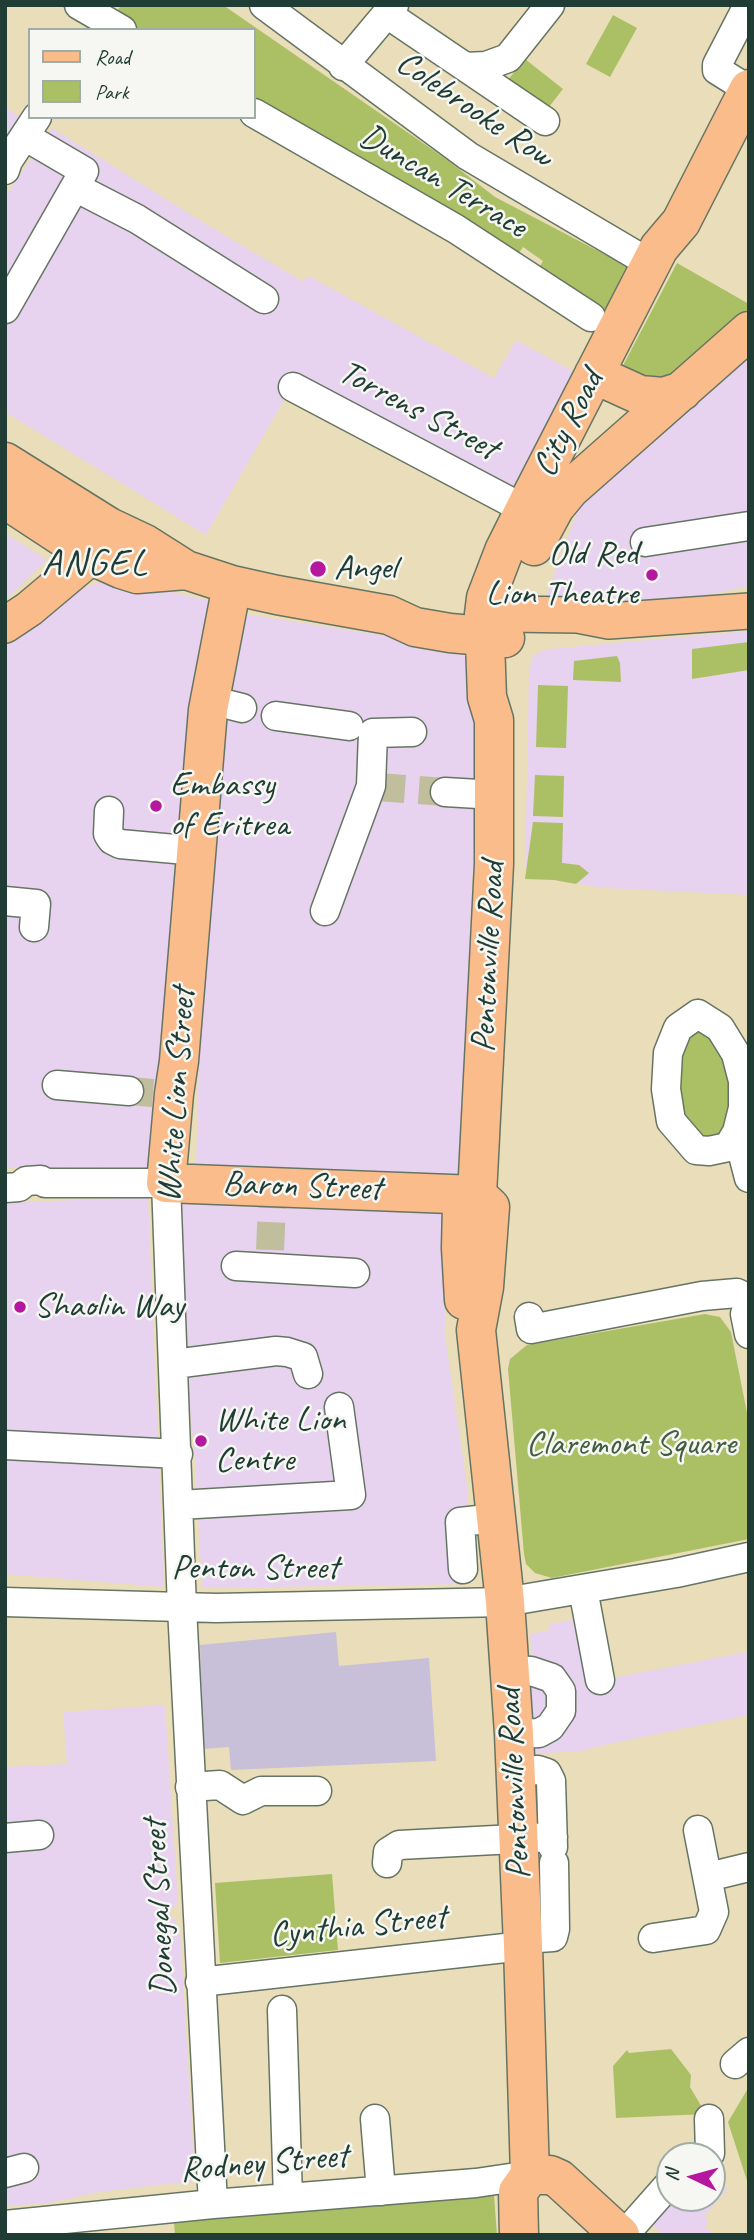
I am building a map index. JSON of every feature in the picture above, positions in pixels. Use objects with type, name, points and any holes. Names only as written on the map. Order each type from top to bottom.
[{"type":"highway","name":"City Road","points":[[536,515],[570,489],[574,462],[603,379],[650,264],[659,248],[681,222],[749,90]]},
{"type":"highway","name":"City Road","points":[[495,625],[488,588],[536,515],[603,379],[675,265],[681,222]]},
{"type":"highway","points":[[570,489],[749,331]]},
{"type":"highway","points":[[603,379],[654,398],[682,391]]},
{"type":"highway","points":[[5,462],[137,574],[186,570],[232,585],[389,615],[415,627],[495,625]]},
{"type":"highway","points":[[5,499],[101,542]]},
{"type":"highway","name":"White Lion Street","points":[[166,1183],[152,1092],[179,1061],[197,851],[226,704],[232,585]]},
{"type":"highway","name":"Pentonville Road","points":[[495,625],[487,697],[495,720],[492,925],[477,1195],[462,1205],[461,1232],[464,1303],[476,1330],[505,1602],[515,1752],[544,1846],[523,1942],[530,2175],[518,2192],[519,2235]]},
{"type":"highway","name":"Baron Street","points":[[166,1183],[272,1196],[477,1195]]},
{"type":"highway","points":[[539,2235],[538,2190],[530,2175],[550,2175],[559,2179],[622,2235]]},
{"type":"main road","points":[[5,625],[29,609],[101,542]]},
{"type":"main road","points":[[495,625],[578,615],[609,621],[749,611]]},
{"type":"street","name":"Colebrooke Row","points":[[264,5],[468,156],[650,264]]},
{"type":"street","points":[[465,67],[486,66],[508,58],[550,5]]},
{"type":"street","points":[[749,9],[744,13],[717,65],[717,70],[749,90]]},
{"type":"street","points":[[343,65],[391,10],[465,67],[545,121]]},
{"type":"street","points":[[90,13],[117,28]]},
{"type":"street","name":"Duncan Terrace","points":[[256,114],[525,269],[591,317]]},
{"type":"street","points":[[5,170],[31,127],[84,171],[5,310]]},
{"type":"street","points":[[75,187],[137,219],[264,299]]},
{"type":"street","name":"Torrens Street","points":[[293,387],[536,515]]},
{"type":"street","points":[[645,542],[749,526]]},
{"type":"street","points":[[276,716],[349,726]]},
{"type":"street","points":[[325,911],[374,786],[373,733],[412,732]]},
{"type":"street","points":[[445,792],[495,795]]},
{"type":"street","points":[[109,811],[108,834],[120,844],[197,851]]},
{"type":"street","points":[[5,901],[36,904],[34,927]]},
{"type":"street","points":[[57,1085],[152,1092]]},
{"type":"street","points":[[737,1132],[749,1178]]},
{"type":"street","name":"Baron Street","points":[[5,1188],[19,1188],[26,1181],[41,1180],[45,1183],[166,1183]]},
{"type":"street","name":"White Lion Street","points":[[166,1183],[178,1454],[181,1608]]},
{"type":"street","points":[[236,1266],[270,1259],[355,1273]]},
{"type":"street","points":[[530,1323],[702,1296],[737,1293],[749,1298]]},
{"type":"street","points":[[749,1304],[745,1314],[749,1334]]},
{"type":"street","points":[[174,1364],[280,1344],[303,1357],[307,1374]]},
{"type":"street","points":[[179,1505],[351,1495],[339,1407]]},
{"type":"street","points":[[5,1445],[178,1454]]},
{"type":"street","points":[[463,1569],[460,1522],[496,1518]]},
{"type":"street","points":[[505,1602],[749,1557]]},
{"type":"street","points":[[583,1589],[600,1680]]},
{"type":"street","name":"Penton Street","points":[[5,1602],[181,1608],[505,1602]]},
{"type":"street","name":"Donegal Street","points":[[181,1608],[213,2204]]},
{"type":"street","points":[[509,1670],[531,1671],[552,1678],[561,1691],[561,1711],[550,1727],[515,1752]]},
{"type":"street","points":[[190,1787],[220,1784],[243,1800],[261,1791],[317,1791]]},
{"type":"street","points":[[653,1938],[706,1930],[714,1912],[728,1872],[698,1830]]},
{"type":"street","points":[[5,1838],[39,1835]]},
{"type":"street","points":[[387,1863],[387,1852],[399,1844],[544,1846]]},
{"type":"street","name":"Cynthia Street","points":[[200,1982],[523,1942]]},
{"type":"street","points":[[282,2010],[288,2198]]},
{"type":"street","points":[[374,2119],[381,2191]]},
{"type":"street","points":[[709,2119],[710,2142]]},
{"type":"street","name":"Rodney Street","points":[[5,2225],[156,2223],[213,2204],[476,2183],[530,2175]]},
{"type":"street","points":[[622,2235],[656,2198]]},
{"type":"shaded area","points":[[5,107],[21,118],[5,146]]},
{"type":"shaded area","points":[[52,128],[302,281],[309,276],[494,378],[516,340],[574,372],[513,494],[294,383],[206,535],[5,412],[5,197]]},
{"type":"shaded area","points":[[749,357],[749,586],[670,603],[548,610],[546,597],[585,490]]},
{"type":"shaded area","points":[[5,533],[47,560],[5,601]]},
{"type":"shaded area","points":[[111,578],[219,603],[152,1167],[5,1168],[5,645],[82,589]]},
{"type":"shaded area","points":[[243,614],[461,647],[482,662],[459,1179],[196,1170],[199,1056],[216,850],[230,693]]},
{"type":"shaded area","points":[[749,631],[749,895],[605,888],[554,880],[525,879],[529,672],[532,658],[538,652],[549,649]]},
{"type":"shaded area","points":[[148,1197],[164,1587],[5,1574],[5,1203]]},
{"type":"shaded area","points":[[182,1198],[441,1207],[444,1329],[467,1486],[471,1584],[202,1588],[195,1459],[183,1342]]},
{"type":"shaded area","points":[[594,1616],[607,1679],[747,1652],[749,1715],[590,1750],[534,1754],[528,1668],[533,1668],[530,1634],[550,1630],[550,1624]]},
{"type":"shaded area","points":[[336,1632],[339,1666],[429,1658],[436,1761],[231,1770],[229,1747],[203,1749],[200,1645]]},
{"type":"shaded area","points":[[165,1705],[178,1904],[169,1911],[180,1929],[195,2181],[99,2192],[48,2203],[5,2206],[5,1767],[67,1764],[63,1712]]},
{"type":"shaded area","points":[[663,2212],[708,2212],[704,2217],[709,2221],[705,2227],[714,2235],[663,2235],[653,2225]]},
{"type":"green space","points":[[121,5],[223,5],[446,159],[495,197],[627,266],[602,315],[536,273],[543,261],[523,247],[515,259],[368,164],[256,98],[256,28],[137,28],[115,15]]},
{"type":"green space","points":[[613,15],[637,28],[610,77],[586,64]]},
{"type":"green space","points":[[525,59],[563,89],[545,112],[507,81]]},
{"type":"green space","points":[[677,263],[749,304],[749,308],[669,380],[617,377]]},
{"type":"green space","points":[[749,642],[749,670],[692,679],[692,649]]},
{"type":"green space","points":[[617,656],[621,682],[573,680],[574,661]]},
{"type":"green space","points":[[538,685],[568,686],[566,748],[536,747]]},
{"type":"green space","points":[[535,775],[564,776],[563,817],[533,816]]},
{"type":"green space","points":[[533,822],[563,823],[562,863],[579,865],[589,873],[576,884],[525,879]]},
{"type":"green space","points":[[700,1027],[717,1035],[736,1084],[723,1136],[708,1142],[692,1137],[674,1089],[685,1037]]},
{"type":"green space","name":"Claremont Square","points":[[705,1314],[720,1317],[731,1332],[749,1423],[749,1539],[552,1578],[535,1573],[526,1564],[524,1554],[508,1369],[510,1359],[527,1345]]},
{"type":"green space","points":[[332,1874],[338,1950],[220,1963],[215,1883]]},
{"type":"green space","points":[[671,2049],[691,2075],[690,2087],[706,2114],[616,2118],[613,2066],[627,2050],[629,2053]]},
{"type":"green space","points":[[747,2090],[749,2092],[749,2187],[728,2122]]},
{"type":"green space","points":[[494,2195],[497,2235],[175,2235],[174,2222]]},
{"type":"tunnel","points":[[377,787],[445,792]]},
{"type":"tunnel","points":[[129,1091],[153,1093]]},
{"type":"tunnel","points":[[270,1250],[272,1205]]},
{"type":"place","name":"Angel","points":[[318,569]]},
{"type":"place","name":"Old Red Lion Theatre","points":[[652,575]]},
{"type":"place","name":"Embassy of Eritrea","points":[[156,806]]},
{"type":"place","name":"Shaolin Way","points":[[20,1307]]},
{"type":"place","name":"White Lion Centre","points":[[201,1441]]},
{"type":"district","name":"ANGEL","points":[[95,564]]}]
